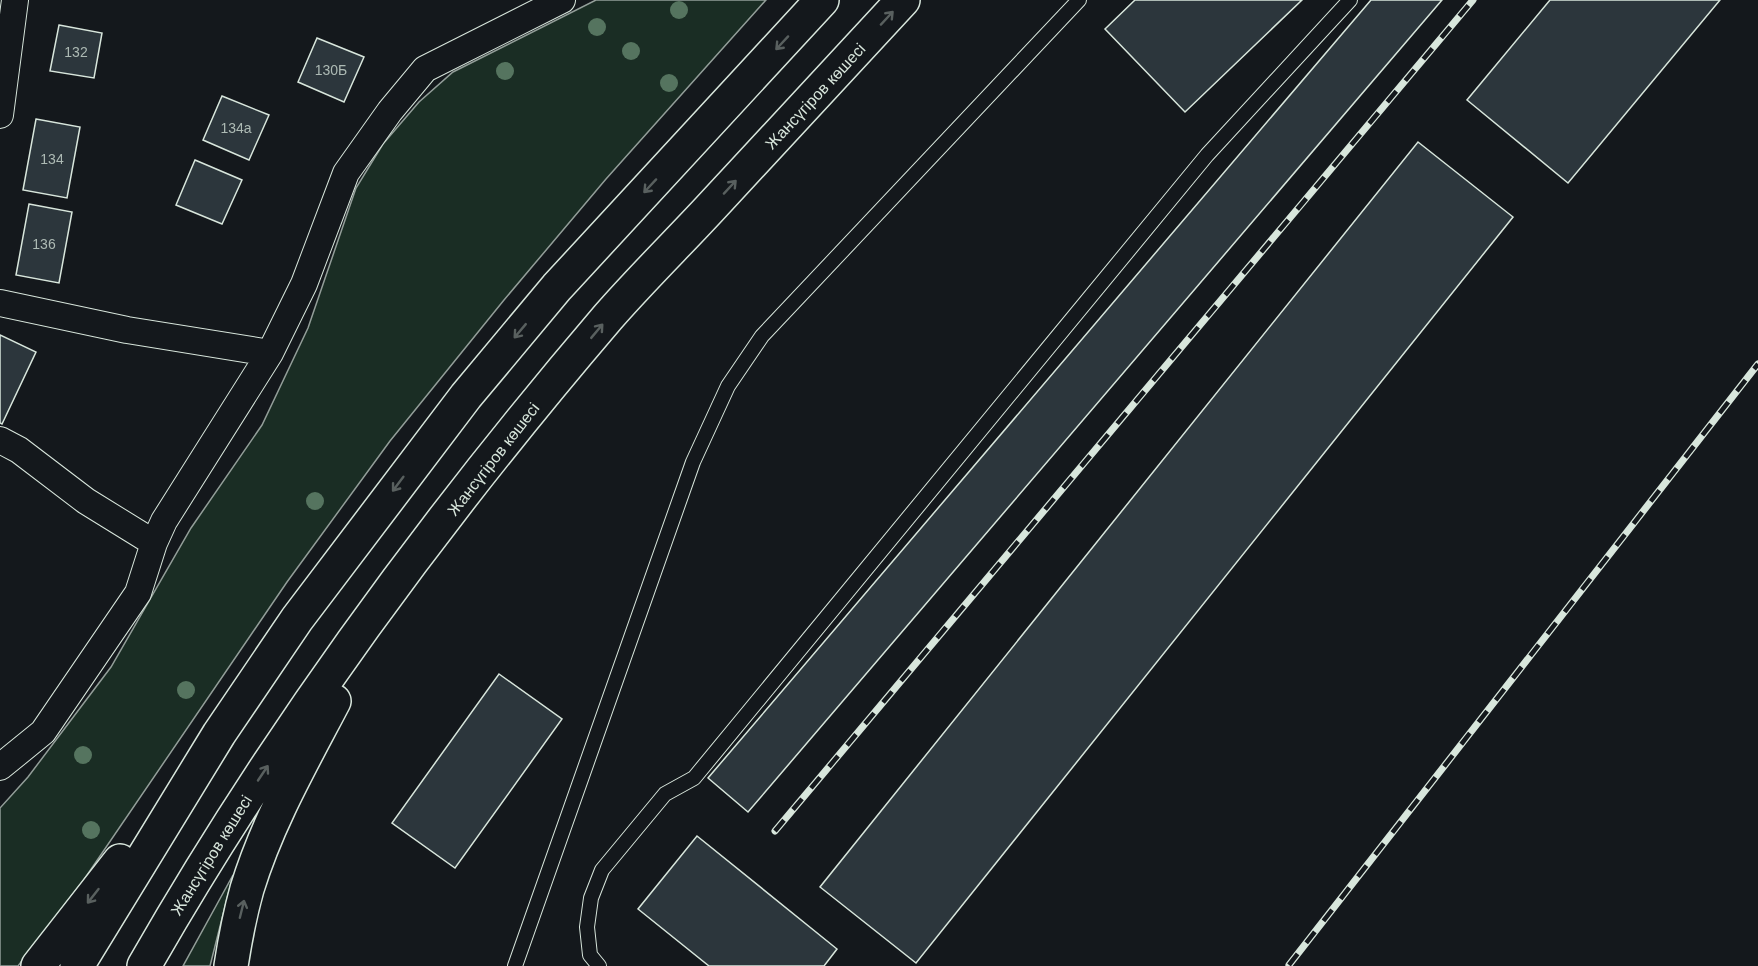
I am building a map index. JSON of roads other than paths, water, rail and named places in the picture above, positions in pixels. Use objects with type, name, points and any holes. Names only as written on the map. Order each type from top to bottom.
[{"type":"main road","points":[[77,966],[219,734],[297,619],[466,396],[557,287],[822,0]]},
{"type":"main road","name":"Жансүгіров көшесі","points":[[144,966],[229,824],[289,735],[391,590],[499,450],[610,315],[903,0]]},
{"type":"main road","points":[[231,966],[247,890],[271,826],[391,590]]},
{"type":"main road","points":[[38,966],[219,734]]},
{"type":"street","points":[[0,115],[15,0]]},
{"type":"street","points":[[0,767],[43,732],[138,593],[154,543],[164,521],[270,353],[304,284],[346,173],[390,111],[425,69],[562,0]]},
{"type":"street","points":[[0,303],[127,330],[270,353]]},
{"type":"street","points":[[0,440],[19,450],[86,501],[154,543]]},
{"type":"lane","points":[[515,966],[693,462],[728,386],[762,336],[1079,0]]},
{"type":"lane","points":[[599,966],[590,955],[587,927],[591,898],[602,870],[665,794],[694,778],[1207,155],[1350,0]]},
{"type":"railway","points":[[775,831],[1473,0]]},
{"type":"railway","points":[[1289,965],[1758,364]]}]
